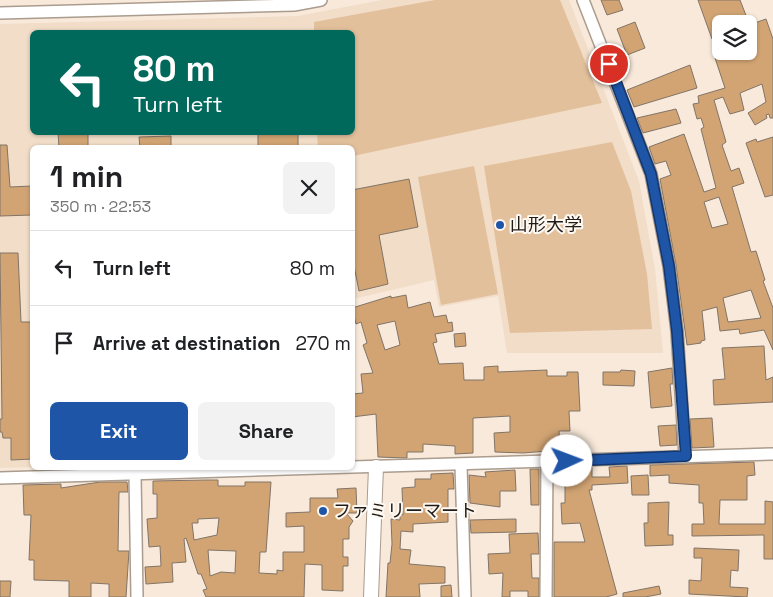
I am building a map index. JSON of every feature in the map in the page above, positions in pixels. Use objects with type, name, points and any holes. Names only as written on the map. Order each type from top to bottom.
[{"type":"street","points":[[0,14],[294,5],[321,0]]},
{"type":"street","points":[[583,0],[651,174],[669,266],[677,331],[686,456]]},
{"type":"street","points":[[355,468],[773,454]]},
{"type":"street","points":[[546,597],[547,462]]},
{"type":"street","points":[[461,465],[466,597]]},
{"type":"street","points":[[371,597],[376,467]]},
{"type":"street","points":[[0,478],[273,470]]},
{"type":"street","points":[[135,474],[137,597]]},
{"type":"shaded area","name":"山形大学","points":[[382,0],[569,0],[639,181],[655,269],[663,353],[507,353],[498,296],[439,307],[434,280],[355,299],[355,145],[30,145],[30,467],[0,468],[0,24],[298,16]]},
{"type":"shaded area","points":[[435,0],[560,0],[602,103],[355,156],[355,145],[318,145],[317,135],[355,135],[355,30],[314,30],[314,22]]},
{"type":"shaded area","points":[[612,142],[631,191],[647,274],[652,329],[510,333],[484,166]]},
{"type":"shaded area","points":[[474,166],[498,294],[441,305],[418,177]]},
{"type":"building","points":[[601,0],[619,0],[623,10],[607,15]]},
{"type":"building","points":[[698,0],[740,0],[746,15],[712,15],[712,39]]},
{"type":"building","points":[[766,19],[773,39],[773,118],[770,118],[769,114],[766,115],[767,118],[755,125],[748,113],[766,102],[762,84],[740,93],[744,110],[730,114],[723,97],[714,100],[726,142],[722,145],[731,171],[739,168],[744,183],[732,187],[751,252],[756,251],[765,280],[763,281],[773,308],[773,350],[764,330],[740,334],[739,329],[720,331],[717,307],[702,311],[705,340],[701,341],[701,343],[687,345],[676,265],[660,179],[671,175],[666,161],[655,164],[649,147],[684,134],[704,192],[716,188],[701,129],[704,127],[701,118],[697,119],[693,104],[699,103],[698,96],[725,88],[716,60],[757,60],[757,22]],"holes":[[[719,197],[728,224],[712,228],[704,202]],[[751,290],[761,318],[728,322],[723,298]]]},
{"type":"building","points":[[635,22],[645,48],[627,55],[617,29]]},
{"type":"building","points":[[690,65],[697,88],[634,107],[627,90]]},
{"type":"building","points":[[676,109],[681,123],[643,133],[637,118]]},
{"type":"building","points":[[58,135],[88,135],[88,145],[59,145]]},
{"type":"building","points":[[258,135],[298,135],[298,145],[258,145]]},
{"type":"building","points":[[171,136],[171,145],[140,145],[139,137]]},
{"type":"building","points":[[773,137],[773,195],[765,197],[746,143],[756,139],[757,142]]},
{"type":"building","points":[[0,145],[7,145],[10,187],[30,186],[30,215],[0,216]]},
{"type":"building","points":[[409,179],[418,227],[379,235],[388,284],[359,291],[355,271],[355,189]]},
{"type":"building","points":[[0,253],[18,253],[21,322],[30,322],[30,459],[11,460],[11,438],[3,438],[2,432],[0,432],[0,419],[2,419]]},
{"type":"building","points":[[406,295],[408,308],[430,302],[434,317],[446,315],[448,323],[452,322],[453,331],[435,334],[437,342],[433,343],[439,364],[463,363],[464,380],[484,380],[484,367],[498,366],[498,372],[547,370],[547,376],[567,376],[567,372],[578,372],[580,411],[569,411],[570,431],[559,431],[560,450],[523,453],[495,452],[494,433],[510,432],[510,416],[473,418],[473,453],[455,454],[455,446],[423,444],[423,452],[407,452],[407,458],[378,457],[376,414],[355,417],[355,394],[363,393],[361,374],[373,373],[363,345],[367,343],[361,322],[356,324],[355,307],[391,296],[391,298]],"holes":[[[395,321],[400,345],[385,350],[377,325]]]},
{"type":"building","points":[[465,333],[466,346],[455,347],[454,334]]},
{"type":"building","points":[[764,346],[766,380],[773,377],[773,402],[714,405],[713,380],[725,379],[722,348]]},
{"type":"building","points":[[672,368],[673,384],[670,384],[672,406],[651,408],[648,372]]},
{"type":"building","points":[[621,370],[635,371],[634,386],[603,385],[603,372],[620,372]]},
{"type":"building","points":[[712,418],[714,447],[692,448],[690,419]]},
{"type":"building","points":[[676,425],[677,445],[660,446],[658,426]]},
{"type":"building","points":[[754,462],[755,475],[747,476],[747,500],[720,500],[719,524],[765,524],[765,501],[773,502],[773,559],[764,559],[764,535],[692,536],[692,524],[704,524],[703,503],[699,503],[699,485],[669,483],[669,475],[650,476],[650,465]]},
{"type":"building","points":[[627,466],[628,483],[592,485],[592,490],[589,490],[617,594],[606,597],[554,597],[554,542],[585,542],[580,523],[562,524],[561,503],[565,503],[565,468],[592,467],[592,477],[610,477],[609,467]]},
{"type":"building","points":[[530,469],[539,469],[539,505],[531,505]]},
{"type":"building","points":[[515,470],[516,491],[500,491],[500,507],[470,503],[469,475],[486,477],[485,472]]},
{"type":"building","points":[[453,473],[454,489],[448,489],[448,522],[413,524],[413,532],[401,531],[400,549],[411,550],[409,564],[445,567],[445,583],[419,584],[420,597],[386,597],[388,563],[390,563],[392,544],[391,519],[400,520],[400,514],[403,515],[402,488],[415,487],[415,479],[431,479],[431,474]]},
{"type":"building","points":[[648,475],[649,495],[632,495],[631,476]]},
{"type":"building","points":[[218,480],[218,486],[245,486],[245,482],[271,482],[266,552],[260,552],[259,573],[277,574],[277,570],[283,571],[283,552],[304,552],[304,526],[286,527],[286,513],[310,512],[310,498],[338,498],[337,489],[356,488],[357,513],[346,513],[353,521],[349,527],[349,539],[343,539],[343,557],[348,557],[348,566],[343,566],[343,591],[322,590],[322,565],[305,564],[304,597],[206,597],[203,590],[207,589],[201,574],[198,574],[186,538],[184,539],[186,562],[172,563],[173,582],[146,584],[145,567],[161,566],[160,546],[149,547],[147,519],[157,518],[157,494],[153,494],[153,481]],"holes":[[[219,518],[217,535],[194,540],[192,523],[198,523],[198,519]],[[208,550],[236,551],[235,573],[221,572],[210,576]]]},
{"type":"building","points":[[100,482],[127,482],[128,492],[119,492],[118,551],[129,551],[126,597],[109,597],[109,584],[91,583],[91,597],[69,597],[69,581],[34,580],[34,560],[29,560],[31,515],[24,515],[23,485],[61,484],[61,488]]},
{"type":"building","points":[[669,502],[668,535],[673,535],[673,545],[645,546],[644,523],[648,523],[648,503]]},
{"type":"building","points":[[516,519],[516,532],[471,533],[470,520]]},
{"type":"building","points":[[538,533],[539,554],[531,554],[532,578],[539,578],[539,597],[528,597],[528,591],[510,591],[510,597],[502,597],[503,573],[489,574],[488,554],[510,553],[509,534]]},
{"type":"building","points":[[694,548],[739,550],[738,571],[731,570],[730,587],[748,588],[747,597],[689,594],[689,580],[701,581],[702,558],[694,558]]},
{"type":"building","points":[[0,581],[11,581],[10,597],[0,597]]},
{"type":"building","points":[[451,585],[452,597],[441,597],[441,586]]},
{"type":"building","points":[[659,586],[661,594],[645,597],[623,597],[623,593]]},
{"type":"place","name":"山形大学","points":[[500,225]]},
{"type":"place","name":"ファミリーマート","points":[[323,511]]},
{"type":"route","points":[[567,461],[686,456],[677,331],[669,266],[651,174],[609,64]]}]
